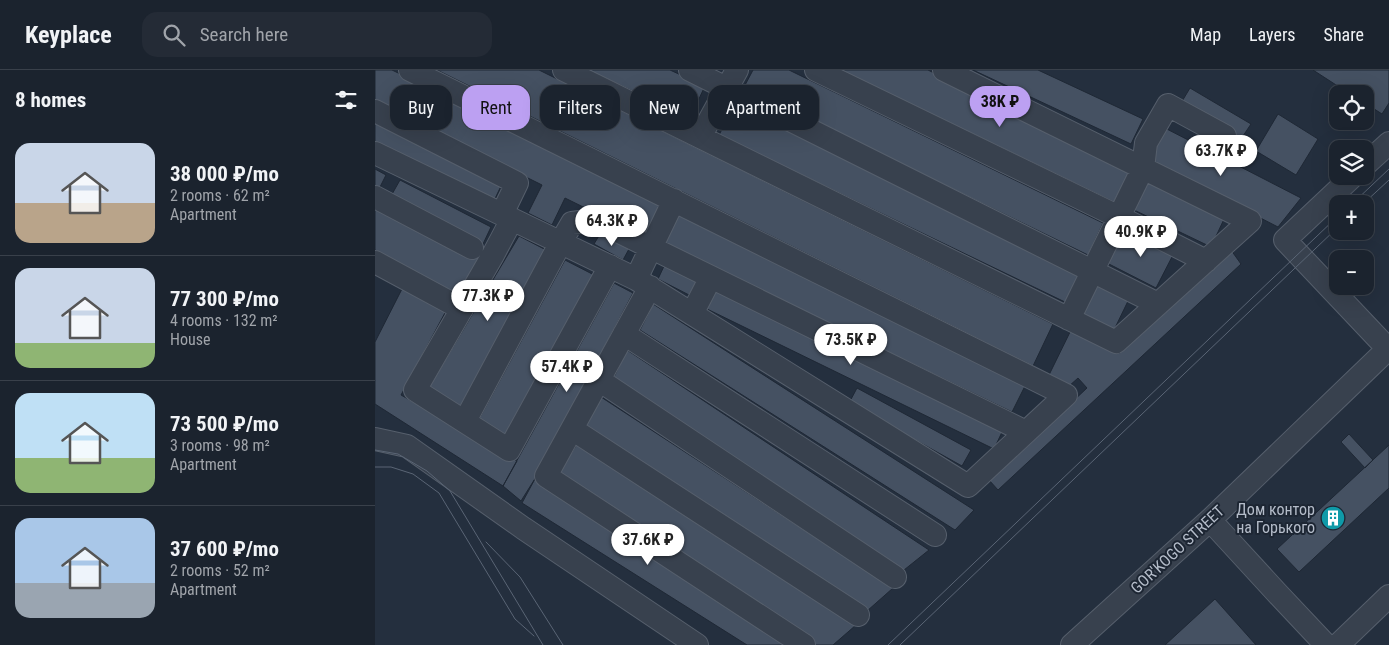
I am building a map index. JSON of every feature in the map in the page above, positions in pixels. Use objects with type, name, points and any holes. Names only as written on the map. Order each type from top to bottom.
[{"type":"street","points":[[375,153],[643,283],[968,486],[1066,395],[410,70]]},
{"type":"street","points":[[564,70],[1116,342],[1250,222],[944,70]]},
{"type":"street","points":[[690,70],[732,79],[1158,304]]},
{"type":"street","points":[[816,70],[1206,261]]},
{"type":"street","points":[[700,137],[732,79]]},
{"type":"street","points":[[1069,319],[1143,168],[1146,143],[1168,105],[1225,136]]},
{"type":"street","points":[[375,112],[517,183],[493,256],[415,390],[509,450],[609,266]]},
{"type":"street","points":[[1374,157],[1389,143]]},
{"type":"street","points":[[1343,185],[1285,240],[1389,349]]},
{"type":"street","points":[[375,197],[472,248]]},
{"type":"street","points":[[674,200],[651,248],[643,283],[624,334],[546,476],[804,645]]},
{"type":"street","points":[[465,421],[572,223],[595,220],[1026,432]]},
{"type":"street","points":[[375,262],[461,309]]},
{"type":"street","points":[[692,314],[711,277]]},
{"type":"street","points":[[624,334],[935,535]]},
{"type":"street","name":"GOR'KOGO STREET","points":[[1072,645],[1209,520],[1389,349]]},
{"type":"street","points":[[599,380],[895,576]]},
{"type":"street","points":[[572,429],[858,615]]},
{"type":"street","points":[[375,439],[407,446],[523,528],[697,645]]},
{"type":"street","points":[[1209,520],[1327,645]]},
{"type":"street","points":[[1339,645],[1389,596]]},
{"type":"building","points":[[375,70],[392,70],[423,85],[390,85],[390,109],[375,102]]},
{"type":"building","points":[[437,70],[539,70],[569,85],[540,85],[540,121],[530,116],[530,85],[467,85]]},
{"type":"building","points":[[588,70],[670,70],[705,86],[698,101],[698,85],[630,85],[630,90]]},
{"type":"building","points":[[753,70],[789,70],[1103,223],[1088,255],[819,124],[819,85],[745,85]]},
{"type":"building","points":[[840,70],[928,70],[1130,171],[1114,202]]},
{"type":"building","points":[[973,70],[1038,70],[1143,119],[1131,144]]},
{"type":"building","points":[[1313,70],[1389,70],[1389,103],[1382,114],[1374,109],[1374,85],[1336,85]]},
{"type":"building","points":[[1190,88],[1251,124],[1241,139],[1181,103]]},
{"type":"building","points":[[452,99],[462,104],[462,130],[516,130],[664,202],[646,238],[565,198],[552,225],[528,213],[542,185],[431,130],[452,130]]},
{"type":"building","points":[[620,110],[630,115],[630,130],[660,130],[1053,324],[1033,366],[558,130],[620,130]]},
{"type":"building","points":[[1278,114],[1318,139],[1296,175],[1256,151]]},
{"type":"building","points":[[375,123],[501,186],[491,207],[375,148]]},
{"type":"building","points":[[1161,126],[1301,198],[1278,227],[1144,158]]},
{"type":"building","points":[[722,130],[795,130],[1079,273],[1067,303],[719,135]]},
{"type":"building","points":[[375,169],[386,175],[379,189],[375,187]]},
{"type":"building","points":[[1148,179],[1225,217],[1211,247],[1134,210]]},
{"type":"building","points":[[400,180],[491,227],[483,244],[391,196]]},
{"type":"building","points":[[375,203],[478,259],[459,295],[375,250]]},
{"type":"building","points":[[678,213],[1027,382],[1012,412],[663,243]]},
{"type":"building","points":[[1125,228],[1174,253],[1156,288],[1107,263]]},
{"type":"building","points":[[600,234],[629,249],[623,260],[594,244]]},
{"type":"building","points":[[519,236],[548,251],[460,407],[428,389]]},
{"type":"building","points":[[1231,250],[1241,264],[998,490],[989,480],[1087,388],[1078,378],[1068,387],[1048,377],[1072,328],[1120,353]]},
{"type":"building","points":[[565,260],[598,277],[509,438],[478,421]]},
{"type":"building","points":[[665,264],[697,281],[689,295],[658,279]]},
{"type":"building","points":[[1096,281],[1129,299],[1114,330],[1080,312]]},
{"type":"building","points":[[614,283],[633,293],[536,477],[521,501],[503,486]]},
{"type":"building","points":[[404,285],[447,309],[401,395],[517,461],[503,486],[375,404],[375,342]]},
{"type":"building","points":[[716,286],[1003,430],[994,449],[705,308]]},
{"type":"building","points":[[653,304],[974,510],[955,530],[640,330]]},
{"type":"building","points":[[627,350],[929,550],[904,570],[613,379]]},
{"type":"building","points":[[857,388],[971,450],[962,466],[849,403]]},
{"type":"building","points":[[601,397],[893,588],[867,611],[585,426]]},
{"type":"building","points":[[1349,434],[1373,460],[1365,468],[1341,442]]},
{"type":"building","points":[[577,444],[856,625],[833,645],[814,645],[557,476]]},
{"type":"building","name":"Дом контор на Горького","points":[[1389,445],[1389,488],[1299,572],[1277,549]]},
{"type":"building","points":[[536,477],[796,645],[747,645],[522,503]]},
{"type":"building","points":[[1215,599],[1256,645],[1165,645]]},
{"type":"tram line","points":[[1362,195],[1389,169]]},
{"type":"tram line","points":[[1373,195],[1389,180]]},
{"type":"tram line","points":[[888,645],[1329,225]]},
{"type":"tram line","points":[[900,645],[1329,236]]},
{"type":"tram line","points":[[375,450],[398,454],[427,471],[450,491],[543,645]]},
{"type":"tram line","points":[[375,467],[391,467],[413,474],[439,493],[515,619],[534,636]]},
{"type":"tram line","points":[[486,542],[520,577],[563,645]]},
{"type":"place","name":"Дом контор на Горького","points":[[1333,518]]}]
